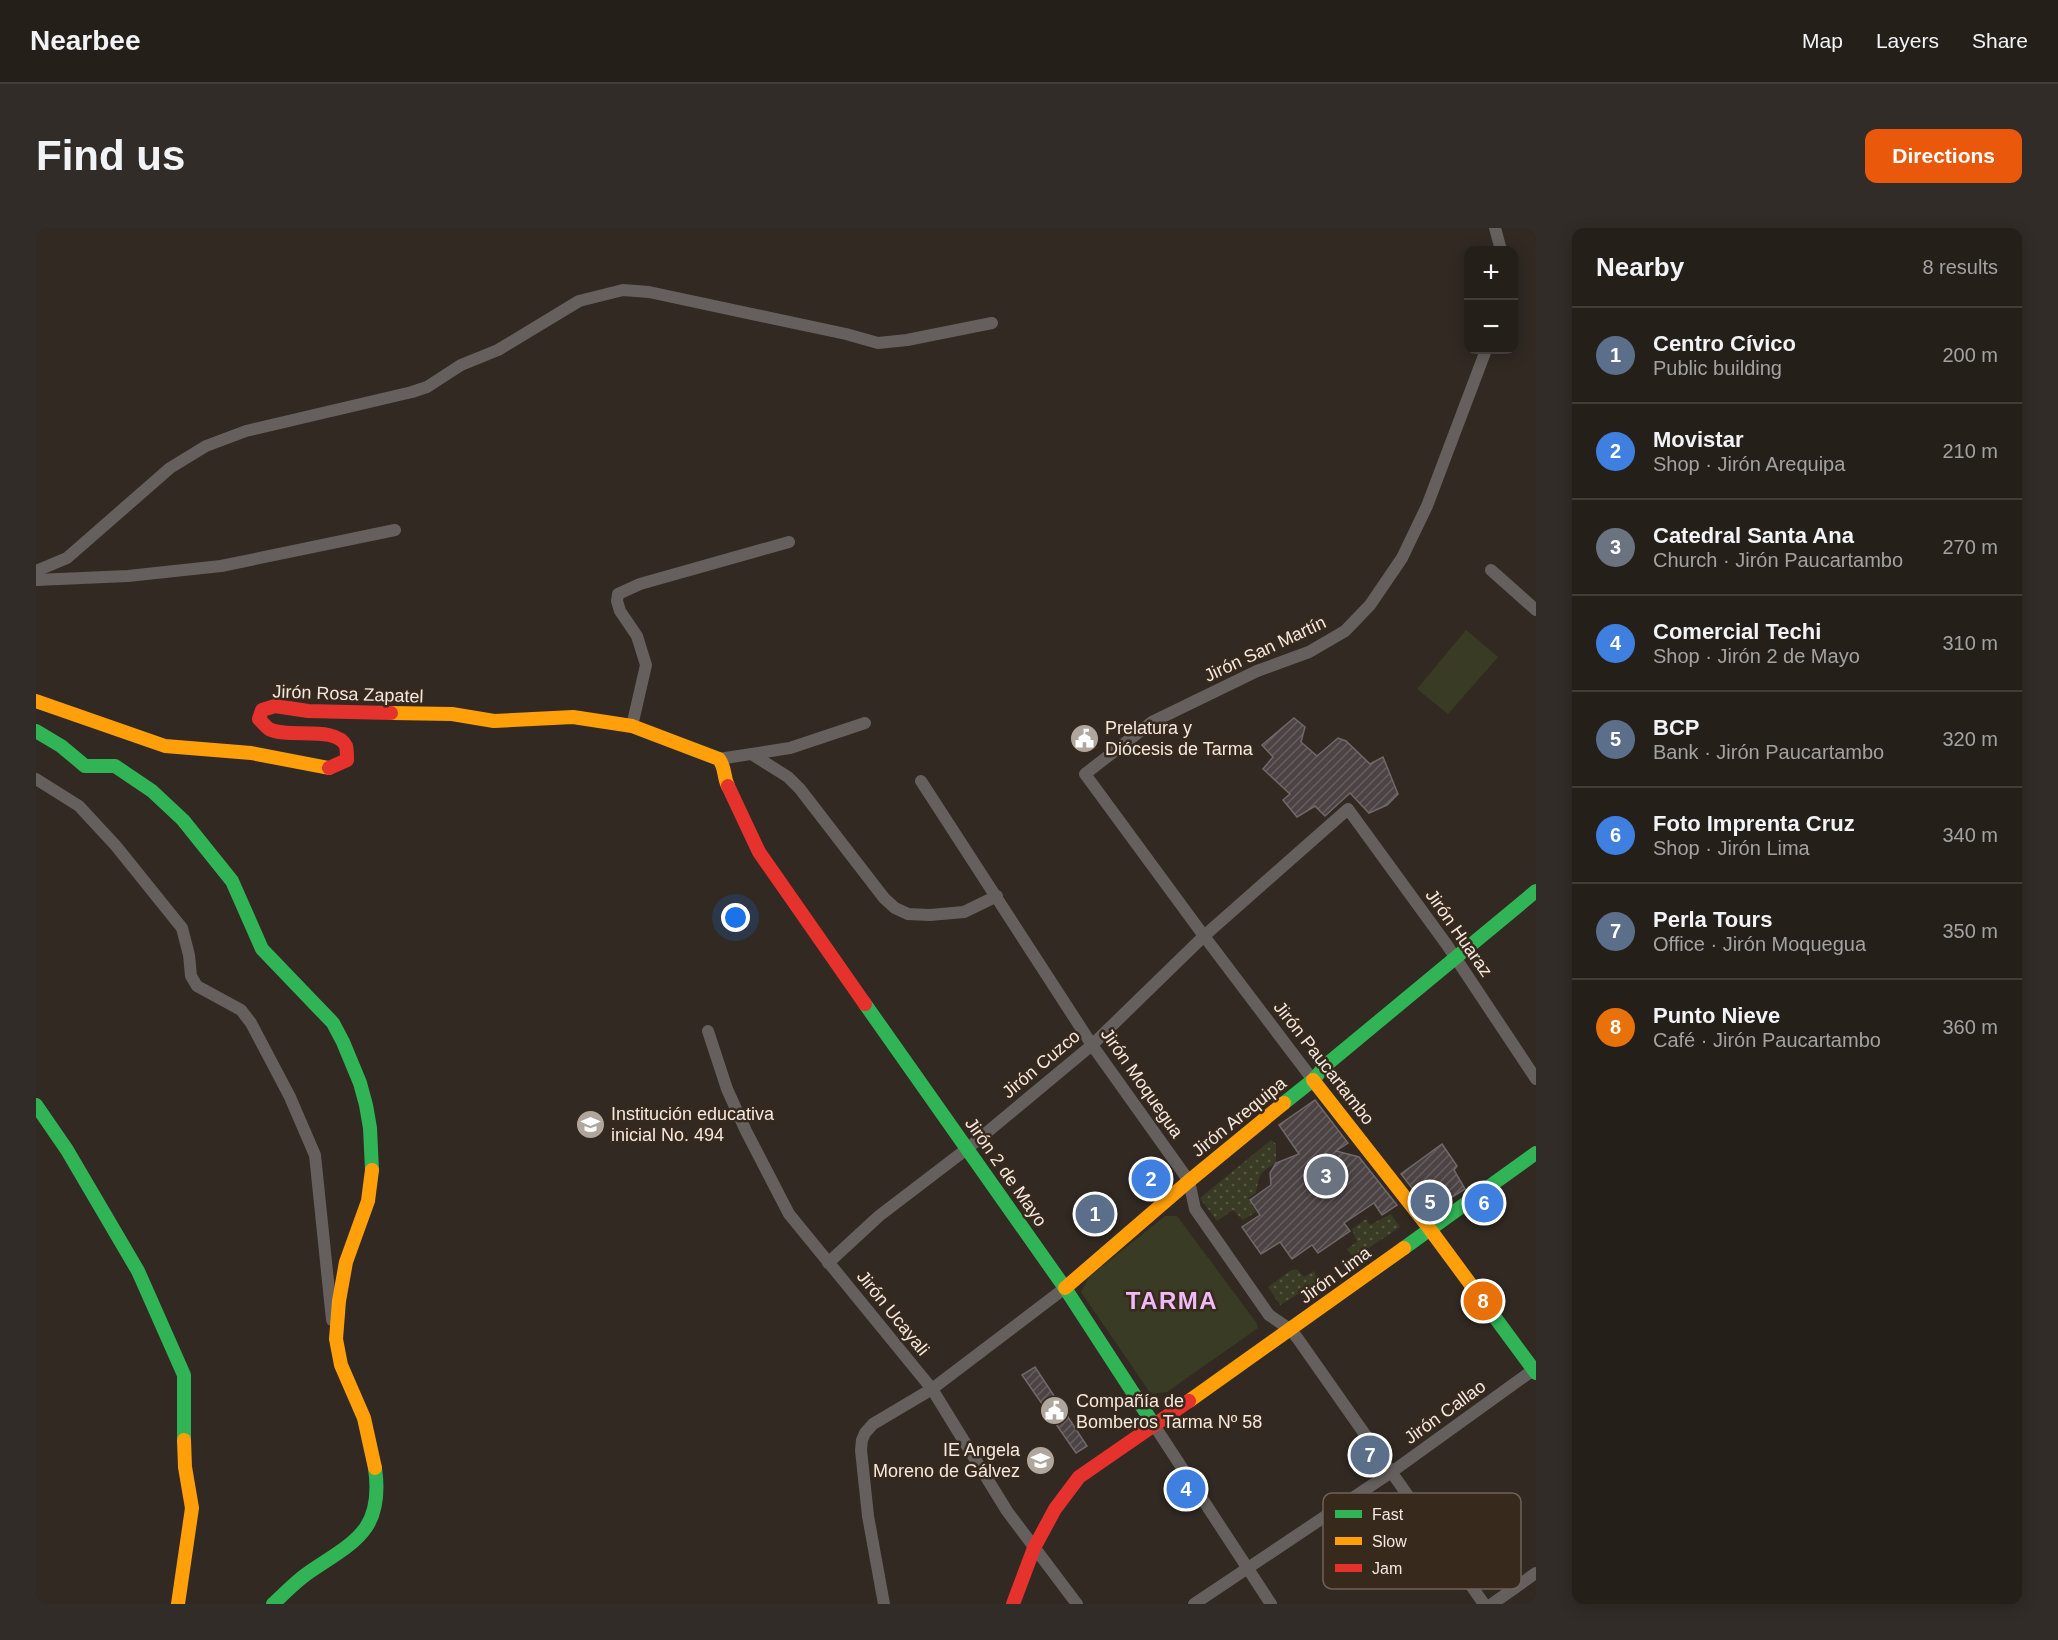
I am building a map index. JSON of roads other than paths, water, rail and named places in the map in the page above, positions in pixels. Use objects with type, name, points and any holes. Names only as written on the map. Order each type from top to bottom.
[{"type":"street","points":[[1495,228],[1500,246]]},
{"type":"street","points":[[36,571],[74,554],[170,468],[206,446],[246,431],[427,387],[462,365],[498,350],[566,307],[588,297],[623,290],[649,292],[879,343],[907,340],[992,323]]},
{"type":"street","name":"Jirón San Martín","points":[[1085,774],[1152,722],[1257,671],[1309,652],[1345,631],[1370,605],[1402,558],[1427,506],[1484,354]]},
{"type":"street","points":[[36,580],[128,576],[221,566],[394,530]]},
{"type":"street","points":[[632,726],[646,665],[637,636],[620,611],[617,601],[618,594],[640,584],[789,542]]},
{"type":"street","points":[[1491,570],[1536,610]]},
{"type":"street","name":"Jirón Rosa Zapatel","points":[[36,701],[165,746],[251,753],[327,769],[347,760],[346,743],[336,736],[293,734],[270,729],[259,719],[262,710],[275,706],[308,711],[452,714],[494,721],[573,717],[632,726],[719,759],[790,748],[865,723]]},
{"type":"street","points":[[36,731],[61,746],[85,766],[115,766],[152,791],[183,820],[232,882],[262,949],[339,1032],[362,1088],[369,1119],[372,1165],[370,1195],[346,1264],[340,1295],[337,1347]]},
{"type":"street","points":[[753,755],[788,777],[800,789],[884,898],[895,908],[908,914],[964,912],[997,896]]},
{"type":"street","name":"Jirón 2 de Mayo","points":[[719,759],[725,768],[725,780],[759,852],[1065,1288],[1271,1604]]},
{"type":"street","name":"Jirón Paucartambo","points":[[1085,774],[1204,936],[1429,1228],[1535,1370]]},
{"type":"street","points":[[36,779],[79,806],[116,846],[182,928],[189,955],[191,976],[197,986],[241,1010],[251,1023],[290,1096],[315,1155],[332,1323],[342,1369],[363,1414],[378,1489],[373,1516],[366,1531],[296,1581],[273,1604]]},
{"type":"street","name":"Jirón Moquegua","points":[[921,781],[1092,1045],[1190,1181],[1195,1209],[1269,1315],[1291,1330],[1408,1493]]},
{"type":"street","name":"Jirón Cuzco","points":[[828,1263],[879,1216],[968,1148],[1092,1045],[1204,936],[1348,809]]},
{"type":"street","name":"Jirón Huaraz","points":[[1348,809],[1455,957],[1536,1079]]},
{"type":"street","name":"Jirón Arequipa","points":[[884,1604],[868,1516],[862,1440],[865,1432],[932,1389],[1065,1288],[1313,1080],[1326,1065],[1536,891]]},
{"type":"street","name":"Jirón Ucayali","points":[[708,1031],[727,1089],[789,1214],[932,1389],[1007,1511],[1077,1604]]},
{"type":"street","points":[[36,1105],[67,1150],[138,1271],[184,1375],[185,1467],[192,1508],[178,1604]]},
{"type":"street","name":"Jirón Lima","points":[[1013,1604],[1034,1548],[1055,1509],[1079,1477],[1291,1330],[1429,1228],[1536,1153]]},
{"type":"street","name":"Jirón Callao","points":[[1360,1493],[1535,1370]]},
{"type":"street","name":"Jirón Callao","points":[[1194,1604],[1323,1518]]},
{"type":"street","points":[[1521,1584],[1536,1573]]},
{"type":"street","name":"Jirón Moquegua","points":[[1474,1589],[1484,1604]]},
{"type":"street","points":[[1492,1604],[1513,1589]]},
{"type":"place","name":"Prelatura y Diócesis de Tarma","points":[[1084,738]]},
{"type":"place","name":"Institución educativa inicial No. 494","points":[[590,1124]]},
{"type":"place","name":"Catedral Santa Ana","points":[[1326,1176]]},
{"type":"place","name":"Movistar","points":[[1151,1179]]},
{"type":"place","name":"BCP","points":[[1430,1202]]},
{"type":"place","name":"Foto Imprenta Cruz","points":[[1484,1203]]},
{"type":"place","name":"Centro Cívico","points":[[1095,1214]]},
{"type":"place","name":"Punto Nieve","points":[[1483,1301]]},
{"type":"place","name":"Compañía de Bomberos Tarma Nº 58","points":[[1055,1411]]},
{"type":"place","name":"Perla Tours","points":[[1370,1455]]},
{"type":"place","name":"IE Angela Moreno de Gálvez","points":[[1041,1460]]},
{"type":"place","name":"Comercial Techi","points":[[1186,1489]]},
{"type":"district","name":"TARMA","points":[[1172,1300]]}]
